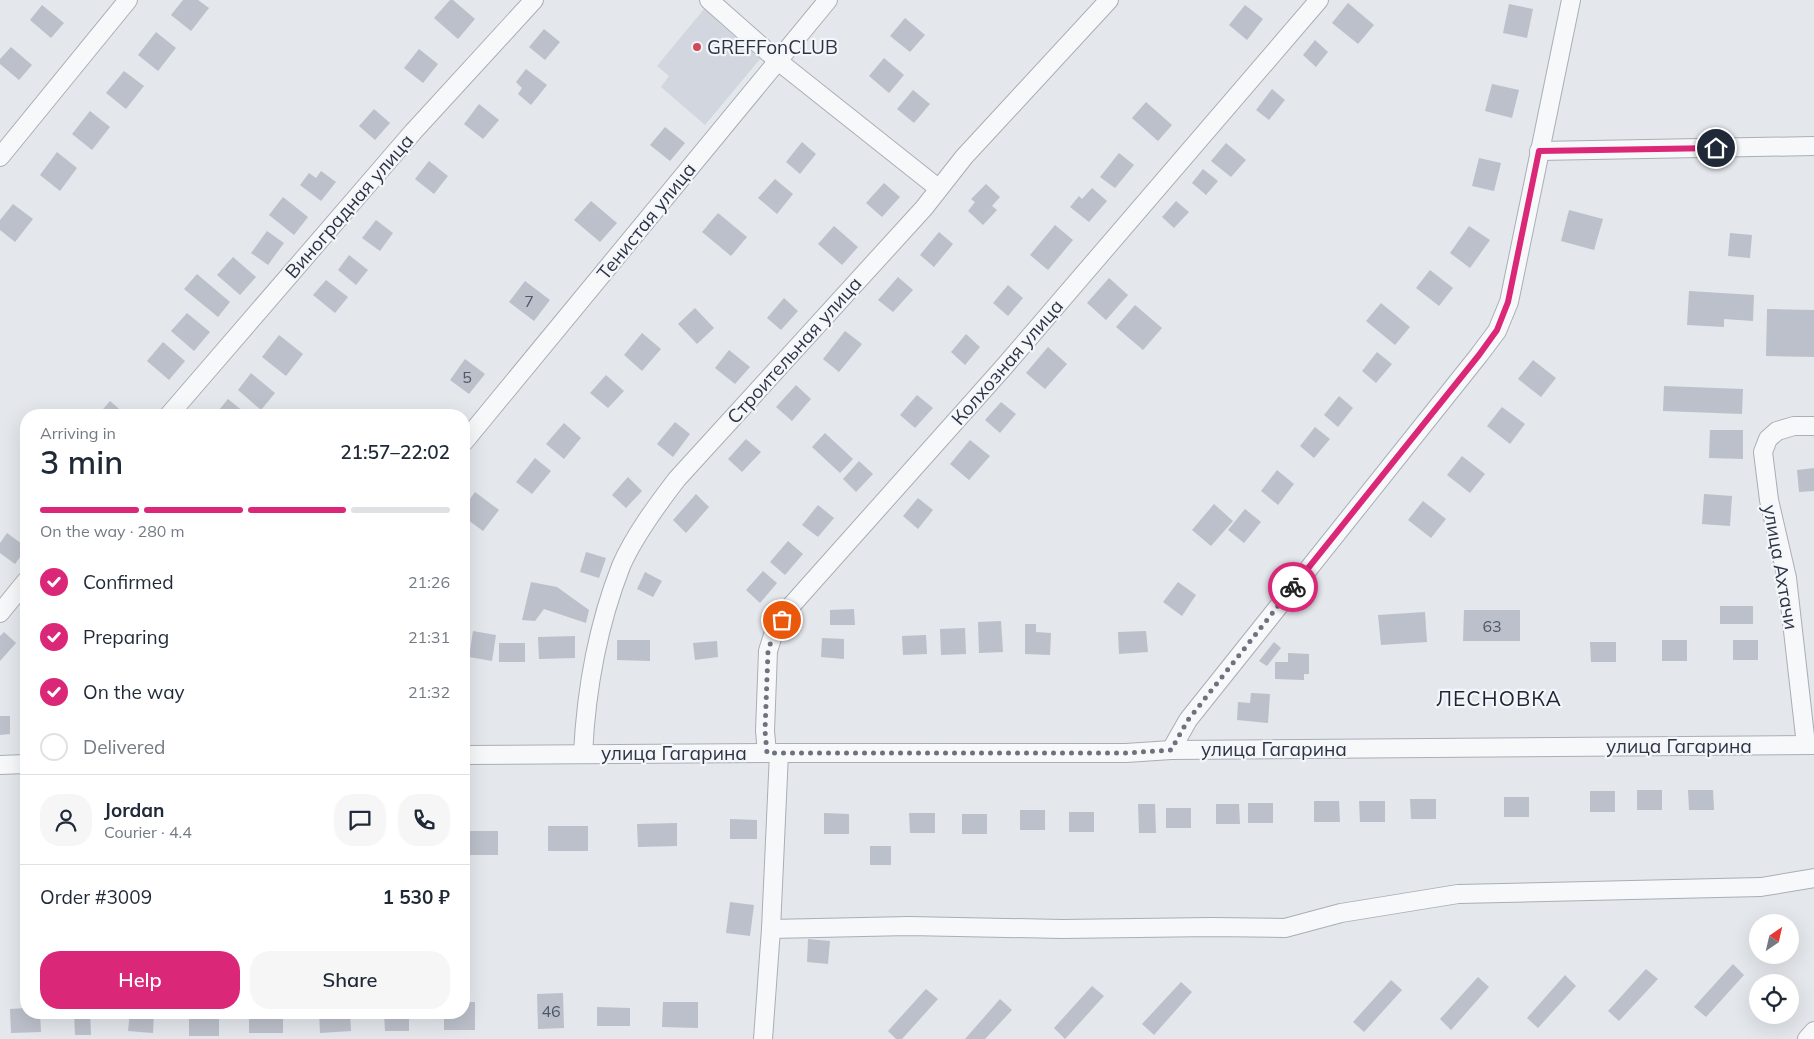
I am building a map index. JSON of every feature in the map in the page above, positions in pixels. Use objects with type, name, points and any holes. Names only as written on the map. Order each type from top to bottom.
[{"type":"street","points":[[0,157],[128,0]]},
{"type":"street","name":"Виноградная улица","points":[[174,409],[412,132],[534,0]]},
{"type":"street","points":[[709,0],[778,60],[938,188]]},
{"type":"street","name":"Тенистая улица","points":[[470,435],[828,0]]},
{"type":"street","name":"Строительная улица","points":[[583,754],[589,689],[605,617],[622,565],[648,518],[676,479],[924,208],[964,157],[1109,0]]},
{"type":"street","name":"Колхозная улица","points":[[762,1039],[771,929],[773,753],[765,731],[768,651],[774,632],[790,607],[1003,368],[1319,0]]},
{"type":"street","points":[[1171,750],[1188,720],[1497,330],[1508,302],[1571,0]]},
{"type":"street","points":[[1539,151],[1814,146]]},
{"type":"street","name":"улица Ахтачи","points":[[1810,745],[1787,578],[1769,500],[1763,452],[1768,439],[1777,431],[1794,426],[1814,426]]},
{"type":"street","points":[[0,613],[6,593],[20,585]]},
{"type":"street","name":"улица Гагарина","points":[[470,755],[1126,753],[1171,750],[1810,745]]},
{"type":"street","points":[[0,765],[20,764]]},
{"type":"street","points":[[771,929],[909,926],[1062,929],[1285,928],[1341,913],[1458,894],[1762,887],[1814,878]]},
{"type":"street","points":[[1807,1039],[1814,1031]]},
{"type":"shaded area","name":"GREFFonCLUB","points":[[704,9],[760,59],[705,125],[661,87],[669,76],[657,66]]},
{"type":"building","points":[[183,0],[198,0],[209,8],[191,31],[171,15]]},
{"type":"building","points":[[450,0],[453,0],[475,19],[458,39],[434,18]]},
{"type":"building","points":[[1348,3],[1374,25],[1358,44],[1332,23]]},
{"type":"building","points":[[1509,4],[1533,9],[1527,38],[1503,33]]},
{"type":"building","points":[[42,5],[64,23],[51,38],[30,20]]},
{"type":"building","points":[[1245,5],[1263,19],[1247,40],[1229,25]]},
{"type":"building","points":[[905,18],[925,35],[910,52],[890,36]]},
{"type":"building","points":[[544,29],[560,42],[545,60],[529,47]]},
{"type":"building","points":[[156,32],[176,48],[158,71],[138,55]]},
{"type":"building","points":[[1315,40],[1328,52],[1316,67],[1303,55]]},
{"type":"building","points":[[11,47],[32,65],[19,80],[0,64],[0,59]]},
{"type":"building","points":[[419,49],[438,64],[423,83],[404,68]]},
{"type":"building","points":[[884,58],[904,75],[889,93],[869,76]]},
{"type":"building","points":[[526,69],[547,85],[531,105],[518,94],[522,88],[516,82]]},
{"type":"building","points":[[124,71],[144,86],[126,109],[106,93]]},
{"type":"building","points":[[1492,84],[1519,90],[1512,118],[1485,111]]},
{"type":"building","points":[[1272,89],[1285,100],[1269,120],[1256,110]]},
{"type":"building","points":[[913,90],[930,104],[914,123],[897,109]]},
{"type":"building","points":[[1146,102],[1172,125],[1158,141],[1132,118]]},
{"type":"building","points":[[479,104],[499,120],[483,139],[464,124]]},
{"type":"building","points":[[374,109],[390,123],[375,140],[359,126]]},
{"type":"building","points":[[90,111],[110,127],[92,150],[72,134]]},
{"type":"building","points":[[665,127],[685,143],[670,161],[650,145]]},
{"type":"building","points":[[802,142],[816,154],[800,174],[786,162]]},
{"type":"building","points":[[1226,143],[1246,160],[1231,177],[1211,161]]},
{"type":"building","points":[[57,152],[77,168],[60,191],[40,175]]},
{"type":"building","points":[[1119,153],[1134,165],[1115,188],[1100,177]]},
{"type":"building","points":[[1479,158],[1501,163],[1494,191],[1472,186]]},
{"type":"building","points":[[429,161],[448,176],[434,194],[415,179]]},
{"type":"building","points":[[1203,169],[1218,181],[1206,195],[1192,183]]},
{"type":"building","points":[[321,171],[336,182],[321,201],[300,185],[309,173],[316,178]]},
{"type":"building","points":[[775,179],[793,194],[777,214],[758,198]]},
{"type":"building","points":[[884,183],[900,197],[882,217],[866,203]]},
{"type":"building","points":[[986,184],[1000,197],[992,206],[997,210],[983,225],[968,211],[975,202],[971,199]]},
{"type":"building","points":[[1092,188],[1107,201],[1089,222],[1070,207],[1079,196],[1082,199]]},
{"type":"building","points":[[283,197],[308,217],[294,235],[269,215]]},
{"type":"building","points":[[591,201],[617,223],[600,242],[574,220]]},
{"type":"building","points":[[1176,201],[1189,212],[1174,228],[1162,217]]},
{"type":"building","points":[[13,204],[33,219],[15,242],[0,230],[0,220]]},
{"type":"building","points":[[1569,210],[1603,219],[1594,250],[1561,241]]},
{"type":"building","points":[[718,213],[747,237],[731,256],[702,232]]},
{"type":"building","points":[[376,220],[393,233],[380,251],[362,238]]},
{"type":"building","points":[[1055,225],[1073,240],[1048,270],[1030,255]]},
{"type":"building","points":[[834,226],[858,247],[842,265],[818,244]]},
{"type":"building","points":[[1469,226],[1490,240],[1470,268],[1450,253]]},
{"type":"building","points":[[267,231],[284,243],[268,265],[251,253]]},
{"type":"building","points":[[939,232],[953,244],[934,267],[920,255]]},
{"type":"building","points":[[1730,233],[1752,235],[1750,258],[1728,256]]},
{"type":"building","points":[[349,255],[368,270],[356,285],[338,270]]},
{"type":"building","points":[[233,257],[256,277],[240,295],[217,275]]},
{"type":"building","points":[[1430,270],[1453,288],[1439,306],[1416,288]]},
{"type":"building","points":[[197,274],[230,302],[218,317],[184,289]]},
{"type":"building","points":[[898,277],[913,290],[893,312],[878,300]]},
{"type":"building","points":[[1109,278],[1128,295],[1106,320],[1087,303]]},
{"type":"building","points":[[326,280],[348,297],[335,313],[313,295]]},
{"type":"building","points":[[525,281],[550,300],[534,321],[509,302]]},
{"type":"building","points":[[1008,285],[1023,298],[1008,316],[993,303]]},
{"type":"building","points":[[1689,291],[1754,295],[1753,321],[1724,319],[1724,327],[1687,325]]},
{"type":"building","points":[[784,298],[798,311],[781,330],[767,318]]},
{"type":"building","points":[[1381,303],[1410,327],[1395,345],[1366,321]]},
{"type":"building","points":[[1135,305],[1162,328],[1143,350],[1116,327]]},
{"type":"building","points":[[695,308],[714,328],[697,344],[678,324]]},
{"type":"building","points":[[1767,309],[1814,310],[1814,357],[1766,356]]},
{"type":"building","points":[[187,313],[210,332],[194,351],[171,331]]},
{"type":"building","points":[[845,331],[862,344],[839,372],[823,359]]},
{"type":"building","points":[[642,333],[661,349],[642,371],[624,355]]},
{"type":"building","points":[[966,334],[980,347],[965,365],[951,352]]},
{"type":"building","points":[[279,335],[303,354],[286,376],[262,357]]},
{"type":"building","points":[[163,342],[185,361],[169,380],[147,361]]},
{"type":"building","points":[[1048,347],[1067,364],[1045,389],[1026,373]]},
{"type":"building","points":[[729,350],[750,367],[735,384],[715,368]]},
{"type":"building","points":[[1377,352],[1392,364],[1376,383],[1362,371]]},
{"type":"building","points":[[465,359],[485,374],[469,394],[450,380]]},
{"type":"building","points":[[1533,360],[1556,378],[1541,397],[1518,379]]},
{"type":"building","points":[[251,373],[275,393],[260,409],[238,390]]},
{"type":"building","points":[[606,375],[624,391],[608,408],[590,393]]},
{"type":"building","points":[[796,385],[811,399],[792,421],[776,407]]},
{"type":"building","points":[[1664,386],[1743,389],[1742,414],[1663,411]]},
{"type":"building","points":[[917,395],[933,408],[915,428],[900,415]]},
{"type":"building","points":[[1339,396],[1353,408],[1338,427],[1324,415]]},
{"type":"building","points":[[228,399],[240,409],[220,409]]},
{"type":"building","points":[[110,401],[119,409],[103,409]]},
{"type":"building","points":[[1001,402],[1016,414],[1000,433],[985,420]]},
{"type":"building","points":[[1502,407],[1525,424],[1510,444],[1487,426]]},
{"type":"building","points":[[675,422],[690,434],[673,457],[657,444]]},
{"type":"building","points":[[564,423],[581,438],[564,459],[546,444]]},
{"type":"building","points":[[1315,427],[1330,439],[1314,458],[1300,446]]},
{"type":"building","points":[[1710,430],[1743,430],[1743,459],[1709,458]]},
{"type":"building","points":[[825,433],[853,459],[840,473],[812,447]]},
{"type":"building","points":[[746,439],[761,452],[742,472],[728,459]]},
{"type":"building","points":[[970,440],[990,456],[969,480],[950,464]]},
{"type":"building","points":[[1462,456],[1485,474],[1470,493],[1447,475]]},
{"type":"building","points":[[535,458],[551,471],[532,494],[516,482]]},
{"type":"building","points":[[859,461],[873,474],[856,492],[843,479]]},
{"type":"building","points":[[1814,468],[1814,491],[1799,492],[1797,470]]},
{"type":"building","points":[[1277,470],[1294,484],[1278,505],[1261,491]]},
{"type":"building","points":[[628,477],[642,491],[626,508],[612,495]]},
{"type":"building","points":[[475,492],[499,510],[483,531],[470,521],[470,499]]},
{"type":"building","points":[[696,494],[709,507],[686,533],[673,520]]},
{"type":"building","points":[[1704,494],[1732,496],[1730,526],[1702,524]]},
{"type":"building","points":[[918,498],[933,510],[918,529],[903,516]]},
{"type":"building","points":[[1423,501],[1446,519],[1431,538],[1408,520]]},
{"type":"building","points":[[1214,504],[1233,521],[1211,546],[1192,530]]},
{"type":"building","points":[[818,505],[834,518],[818,537],[802,525]]},
{"type":"building","points":[[1245,509],[1261,522],[1244,543],[1228,530]]},
{"type":"building","points":[[7,533],[20,543],[20,557],[15,564],[0,553],[0,543]]},
{"type":"building","points":[[788,541],[803,554],[785,575],[770,562]]},
{"type":"building","points":[[586,552],[606,558],[599,578],[580,572]]},
{"type":"building","points":[[763,571],[777,583],[760,603],[746,590]]},
{"type":"building","points":[[645,572],[662,581],[653,597],[637,589]]},
{"type":"building","points":[[531,582],[557,587],[589,610],[586,623],[544,609],[535,621],[522,620]]},
{"type":"building","points":[[1178,582],[1196,595],[1182,616],[1163,602]]},
{"type":"building","points":[[1720,606],[1753,606],[1753,624],[1720,624]]},
{"type":"building","points":[[854,609],[855,625],[830,625],[830,610]]},
{"type":"building","points":[[1464,610],[1520,610],[1520,641],[1463,641]]},
{"type":"building","points":[[1425,612],[1427,642],[1381,645],[1378,615]]},
{"type":"building","points":[[1001,621],[1003,652],[979,653],[978,622]]},
{"type":"building","points":[[1025,624],[1036,624],[1036,632],[1051,633],[1050,655],[1025,654]]},
{"type":"building","points":[[965,628],[966,654],[941,655],[940,629]]},
{"type":"building","points":[[473,631],[496,635],[492,661],[470,657]]},
{"type":"building","points":[[1146,631],[1148,652],[1119,654],[1118,632]]},
{"type":"building","points":[[4,632],[16,643],[0,661],[0,636]]},
{"type":"building","points":[[926,635],[927,654],[903,655],[902,636]]},
{"type":"building","points":[[575,636],[575,658],[539,659],[538,637]]},
{"type":"building","points":[[822,638],[844,639],[844,659],[821,657]]},
{"type":"building","points":[[617,640],[650,640],[650,661],[617,660]]},
{"type":"building","points":[[1662,640],[1687,640],[1687,661],[1662,661]]},
{"type":"building","points":[[1733,640],[1758,640],[1758,660],[1733,660]]},
{"type":"building","points":[[717,641],[718,657],[695,660],[693,643]]},
{"type":"building","points":[[1274,642],[1281,648],[1267,666],[1259,661]]},
{"type":"building","points":[[1590,642],[1616,642],[1616,662],[1591,662]]},
{"type":"building","points":[[499,643],[525,643],[525,662],[499,662]]},
{"type":"building","points":[[1288,653],[1309,654],[1309,674],[1304,674],[1304,680],[1275,679],[1275,662],[1288,662]]},
{"type":"building","points":[[1251,693],[1270,694],[1268,723],[1237,720],[1238,702],[1250,703]]},
{"type":"building","points":[[0,716],[10,716],[10,734],[0,735]]},
{"type":"building","points":[[1637,790],[1662,790],[1662,810],[1637,810]]},
{"type":"building","points":[[1688,790],[1713,790],[1714,810],[1689,810]]},
{"type":"building","points":[[1590,791],[1615,791],[1615,812],[1590,812]]},
{"type":"building","points":[[1504,797],[1529,797],[1529,817],[1504,817]]},
{"type":"building","points":[[1410,799],[1436,799],[1436,819],[1411,819]]},
{"type":"building","points":[[1314,801],[1339,801],[1340,822],[1314,822]]},
{"type":"building","points":[[1359,801],[1385,801],[1385,822],[1360,822]]},
{"type":"building","points":[[1248,803],[1273,803],[1273,823],[1248,823]]},
{"type":"building","points":[[1138,804],[1155,804],[1156,833],[1139,833]]},
{"type":"building","points":[[1216,804],[1239,804],[1240,824],[1216,824]]},
{"type":"building","points":[[1166,808],[1191,808],[1191,828],[1166,828]]},
{"type":"building","points":[[1020,810],[1045,810],[1045,830],[1020,830]]},
{"type":"building","points":[[1069,812],[1094,812],[1094,832],[1069,832]]},
{"type":"building","points":[[824,813],[849,814],[849,834],[824,834]]},
{"type":"building","points":[[909,813],[935,813],[935,833],[910,833]]},
{"type":"building","points":[[962,814],[987,814],[987,834],[962,834]]},
{"type":"building","points":[[730,819],[757,820],[757,839],[730,839]]},
{"type":"building","points":[[677,823],[677,846],[638,847],[637,824]]},
{"type":"building","points":[[548,826],[588,826],[588,851],[548,851]]},
{"type":"building","points":[[470,831],[498,831],[498,855],[470,855]]},
{"type":"building","points":[[870,846],[891,846],[891,865],[870,865]]},
{"type":"building","points":[[730,902],[754,905],[750,936],[726,933]]},
{"type":"building","points":[[808,939],[830,941],[828,964],[807,962]]},
{"type":"building","points":[[1733,964],[1744,975],[1706,1017],[1694,1007]]},
{"type":"building","points":[[1646,969],[1658,979],[1619,1021],[1608,1011]]},
{"type":"building","points":[[1565,975],[1576,986],[1538,1028],[1527,1018]]},
{"type":"building","points":[[1478,977],[1489,987],[1451,1030],[1440,1019]]},
{"type":"building","points":[[1391,980],[1402,990],[1364,1032],[1353,1022]]},
{"type":"building","points":[[1181,982],[1192,992],[1154,1035],[1142,1024]]},
{"type":"building","points":[[1092,986],[1104,996],[1065,1039],[1054,1028]]},
{"type":"building","points":[[926,989],[938,999],[902,1039],[896,1039],[888,1031]]},
{"type":"building","points":[[563,993],[564,1028],[538,1029],[537,994]]},
{"type":"building","points":[[1000,999],[1012,1010],[985,1039],[965,1039]]},
{"type":"building","points":[[470,1002],[475,1002],[475,1030],[444,1030],[444,1019],[470,1019]]},
{"type":"building","points":[[663,1002],[698,1002],[698,1028],[662,1027]]},
{"type":"building","points":[[597,1007],[630,1008],[630,1026],[597,1026]]},
{"type":"building","points":[[20,1008],[20,1019],[40,1019],[41,1032],[11,1033],[10,1009]]},
{"type":"building","points":[[74,1019],[90,1019],[91,1035],[75,1035]]},
{"type":"building","points":[[129,1019],[154,1019],[153,1033],[128,1031]]},
{"type":"building","points":[[189,1019],[219,1019],[219,1036],[189,1036]]},
{"type":"building","points":[[249,1019],[283,1019],[283,1033],[249,1033]]},
{"type":"building","points":[[319,1019],[350,1019],[351,1031],[320,1033]]},
{"type":"building","points":[[384,1019],[409,1019],[409,1031],[385,1031]]},
{"type":"way so far","points":[[782,620],[774,632],[768,651],[765,731],[767,753],[1126,753],[1171,750],[1188,720],[1293,587]]},
{"type":"place","name":"GREFFonCLUB","points":[[697,47]]},
{"type":"district","name":"ЛЕСНОВКА","points":[[1499,699]]},
{"type":"route","points":[[1293,587],[1497,330],[1508,302],[1539,151],[1716,148]]}]
